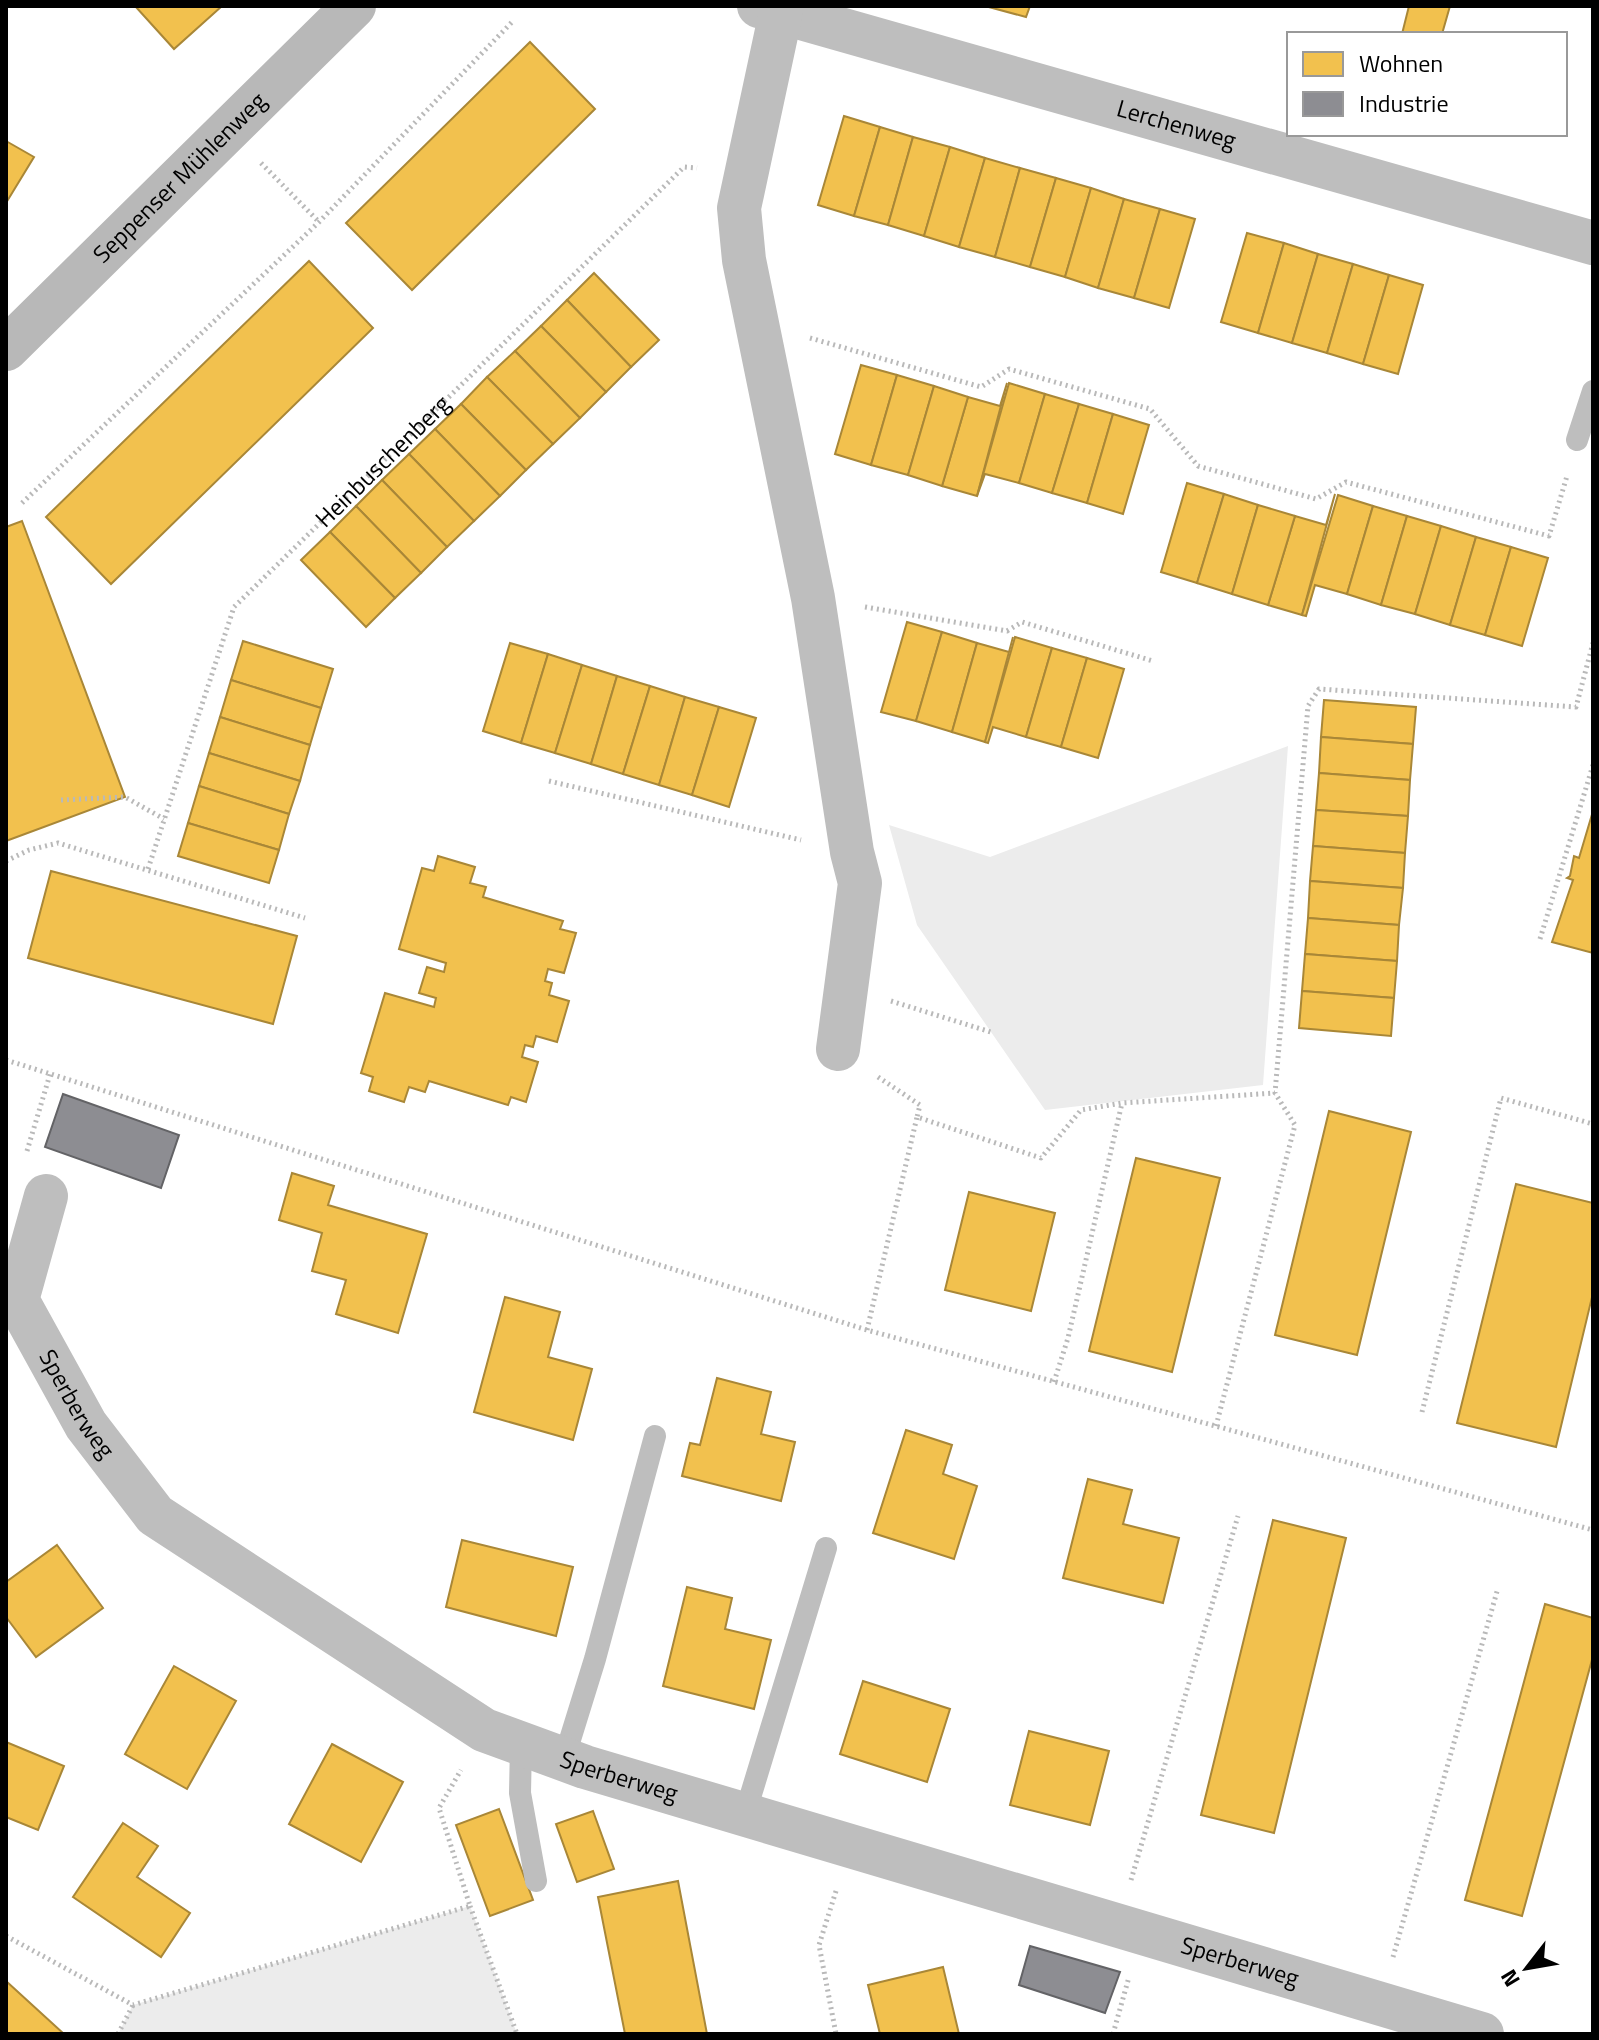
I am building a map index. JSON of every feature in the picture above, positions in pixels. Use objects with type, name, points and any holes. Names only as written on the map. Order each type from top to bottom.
[{"type":"street","name":"Seppenser Mühlenweg","points":[[6,349],[354,6]]},
{"type":"street","points":[[770,9],[747,173],[739,208],[744,260],[813,598],[852,852],[860,883],[838,1049]]},
{"type":"street","name":"Lerchenweg","points":[[770,9],[1593,243]]},
{"type":"street","name":"Sperberweg","points":[[46,1196],[17,1300],[86,1425],[155,1515],[502,1737],[564,1759],[850,1846],[1482,2034]]},
{"type":"lane","points":[[1577,440],[1593,391]]},
{"type":"lane","points":[[564,1759],[655,1436]]},
{"type":"lane","points":[[745,1814],[826,1548]]},
{"type":"lane","points":[[502,1737],[520,1793],[536,1881]]},
{"type":"path","points":[[22,503],[319,222],[514,20]]},
{"type":"path","points":[[228,130],[319,222]]},
{"type":"path","name":"Heinbuschenberg","points":[[148,869],[234,607],[684,167],[747,173]]},
{"type":"path","points":[[761,342],[791,333],[981,387],[1009,369],[1150,409],[1198,466],[1226,476],[1316,499],[1346,482],[1549,536],[1577,440]]},
{"type":"path","points":[[813,598],[1007,631],[1022,622],[1153,661]]},
{"type":"path","points":[[1216,1426],[1295,1125],[1275,1093],[1308,706],[1319,689],[1576,707],[1593,643]]},
{"type":"path","points":[[1540,939],[1593,765]]},
{"type":"path","points":[[549,781],[852,852]]},
{"type":"path","points":[[61,800],[125,797],[164,819]]},
{"type":"path","points":[[6,861],[29,850],[58,843],[305,918]]},
{"type":"path","points":[[847,987],[994,1033]]},
{"type":"path","points":[[838,1049],[920,1105],[867,1330]]},
{"type":"path","points":[[6,1060],[51,1071],[867,1330],[1593,1530]]},
{"type":"path","points":[[46,1196],[20,1176],[51,1071]]},
{"type":"path","points":[[917,1117],[1041,1158],[1081,1110],[1122,1103],[1275,1093]]},
{"type":"path","points":[[1422,1412],[1501,1098],[1593,1124]]},
{"type":"path","points":[[1054,1382],[1068,1338],[1122,1103]]},
{"type":"path","points":[[1113,2034],[1129,1930],[1238,1516]]},
{"type":"path","points":[[1380,2003],[1498,1588]]},
{"type":"path","points":[[502,1737],[439,1808],[470,1906],[517,2034]]},
{"type":"path","points":[[836,2034],[819,1945],[850,1846]]},
{"type":"path","points":[[6,1936],[133,2005],[470,1906]]},
{"type":"path","points":[[118,2034],[133,2005]]},
{"type":"shaded area","points":[[1288,746],[1263,1085],[1045,1110],[917,925],[889,825],[990,857]]},
{"type":"shaded area","points":[[470,1906],[517,2034],[118,2034],[133,2005]]},
{"type":"building: Wohnen","points":[[135,6],[222,6],[174,49]]},
{"type":"building: Wohnen","points":[[985,6],[1030,6],[1026,17]]},
{"type":"building: Wohnen","points":[[1409,6],[1450,6],[1443,32],[1402,32]]},
{"type":"building: Wohnen","points":[[530,42],[595,109],[412,290],[346,223]]},
{"type":"building: Wohnen","points":[[844,116],[880,127],[854,216],[818,205]]},
{"type":"building: Wohnen","points":[[880,127],[913,137],[888,225],[854,216]]},
{"type":"building: Wohnen","points":[[913,137],[950,147],[924,236],[888,225]]},
{"type":"building: Wohnen","points":[[6,141],[34,157],[6,203]]},
{"type":"building: Wohnen","points":[[950,147],[985,158],[959,247],[924,236]]},
{"type":"building: Wohnen","points":[[985,158],[1020,168],[995,257],[959,247]]},
{"type":"building: Wohnen","points":[[1020,168],[1056,178],[1030,267],[995,257]]},
{"type":"building: Wohnen","points":[[1056,178],[1091,188],[1065,277],[1030,267]]},
{"type":"building: Wohnen","points":[[1091,188],[1124,199],[1098,288],[1065,277]]},
{"type":"building: Wohnen","points":[[1124,199],[1160,209],[1134,298],[1098,288]]},
{"type":"building: Wohnen","points":[[1160,209],[1195,219],[1169,308],[1134,298]]},
{"type":"building: Wohnen","points":[[1247,233],[1284,243],[1258,333],[1221,322]]},
{"type":"building: Wohnen","points":[[1284,243],[1318,254],[1292,343],[1258,333]]},
{"type":"building: Wohnen","points":[[1318,254],[1353,264],[1327,353],[1292,343]]},
{"type":"building: Wohnen","points":[[309,261],[373,328],[111,584],[46,517]]},
{"type":"building: Wohnen","points":[[1353,264],[1389,275],[1363,364],[1327,353]]},
{"type":"building: Wohnen","points":[[594,273],[659,340],[631,367],[567,300]]},
{"type":"building: Wohnen","points":[[1389,275],[1423,285],[1398,374],[1363,364]]},
{"type":"building: Wohnen","points":[[567,300],[631,367],[606,392],[541,326]]},
{"type":"building: Wohnen","points":[[541,326],[606,392],[580,418],[515,351]]},
{"type":"building: Wohnen","points":[[515,351],[580,418],[553,444],[487,377]]},
{"type":"building: Wohnen","points":[[861,365],[897,375],[871,465],[835,454]]},
{"type":"building: Wohnen","points":[[897,375],[934,386],[908,475],[871,465]]},
{"type":"building: Wohnen","points":[[487,377],[553,444],[526,470],[461,404]]},
{"type":"building: Wohnen","points":[[1007,383],[977,496],[942,486],[968,397],[1000,406]]},
{"type":"building: Wohnen","points":[[1009,383],[1045,394],[1019,483],[985,474],[977,496]]},
{"type":"building: Wohnen","points":[[934,386],[968,397],[942,486],[908,475]]},
{"type":"building: Wohnen","points":[[1045,394],[1079,404],[1052,493],[1019,483]]},
{"type":"building: Wohnen","points":[[461,404],[526,470],[500,496],[435,429]]},
{"type":"building: Wohnen","points":[[1079,404],[1113,414],[1087,503],[1052,493]]},
{"type":"building: Wohnen","points":[[1113,414],[1149,425],[1123,514],[1087,503]]},
{"type":"building: Wohnen","points":[[435,429],[500,496],[474,521],[409,454]]},
{"type":"building: Wohnen","points":[[409,454],[474,521],[447,547],[382,480]]},
{"type":"building: Wohnen","points":[[382,480],[447,547],[421,573],[356,506]]},
{"type":"building: Wohnen","points":[[1187,483],[1224,494],[1197,583],[1161,572]]},
{"type":"building: Wohnen","points":[[1224,494],[1258,505],[1232,594],[1197,583]]},
{"type":"building: Wohnen","points":[[1335,494],[1302,615],[1268,605],[1295,516],[1326,525]]},
{"type":"building: Wohnen","points":[[1338,495],[1373,506],[1347,594],[1315,585],[1306,616],[1302,615]]},
{"type":"building: Wohnen","points":[[1258,505],[1295,516],[1268,605],[1232,594]]},
{"type":"building: Wohnen","points":[[356,506],[421,573],[395,598],[330,532]]},
{"type":"building: Wohnen","points":[[1373,506],[1407,516],[1381,605],[1347,594]]},
{"type":"building: Wohnen","points":[[1407,516],[1441,526],[1415,614],[1381,605]]},
{"type":"building: Wohnen","points":[[22,521],[125,797],[6,841],[6,527]]},
{"type":"building: Wohnen","points":[[1441,526],[1476,537],[1450,625],[1415,614]]},
{"type":"building: Wohnen","points":[[330,532],[395,598],[366,627],[301,560]]},
{"type":"building: Wohnen","points":[[1476,537],[1511,547],[1485,635],[1450,625]]},
{"type":"building: Wohnen","points":[[1511,547],[1548,558],[1522,646],[1485,635]]},
{"type":"building: Wohnen","points":[[907,622],[942,632],[916,721],[881,712]]},
{"type":"building: Wohnen","points":[[942,632],[977,643],[952,732],[916,721]]},
{"type":"building: Wohnen","points":[[1015,637],[1052,648],[1026,737],[993,727],[988,743],[985,742]]},
{"type":"building: Wohnen","points":[[243,641],[333,669],[321,708],[231,680]]},
{"type":"building: Wohnen","points":[[510,643],[548,654],[521,743],[483,731]]},
{"type":"building: Wohnen","points":[[977,643],[1009,652],[985,742],[952,732]]},
{"type":"building: Wohnen","points":[[1052,648],[1087,658],[1061,747],[1026,737]]},
{"type":"building: Wohnen","points":[[548,654],[582,665],[555,753],[521,743]]},
{"type":"building: Wohnen","points":[[1087,658],[1124,669],[1098,758],[1061,747]]},
{"type":"building: Wohnen","points":[[582,665],[617,676],[591,764],[555,753]]},
{"type":"building: Wohnen","points":[[617,676],[650,686],[623,774],[591,764]]},
{"type":"building: Wohnen","points":[[231,680],[321,708],[310,745],[220,717]]},
{"type":"building: Wohnen","points":[[650,686],[685,697],[659,785],[623,774]]},
{"type":"building: Wohnen","points":[[685,697],[719,707],[692,795],[659,785]]},
{"type":"building: Wohnen","points":[[1324,700],[1416,707],[1413,744],[1321,737]]},
{"type":"building: Wohnen","points":[[719,707],[756,718],[729,807],[692,795]]},
{"type":"building: Wohnen","points":[[220,717],[310,745],[300,781],[209,753]]},
{"type":"building: Wohnen","points":[[1321,737],[1413,744],[1410,780],[1319,773]]},
{"type":"building: Wohnen","points":[[209,753],[300,781],[289,814],[199,786]]},
{"type":"building: Wohnen","points":[[1319,773],[1410,780],[1408,816],[1316,810]]},
{"type":"building: Wohnen","points":[[199,786],[289,814],[279,850],[188,823]]},
{"type":"building: Wohnen","points":[[1316,810],[1408,816],[1405,853],[1313,846]]},
{"type":"building: Wohnen","points":[[1593,811],[1593,953],[1552,942],[1573,880],[1567,878],[1574,856],[1579,858]]},
{"type":"building: Wohnen","points":[[188,823],[279,850],[269,883],[178,856]]},
{"type":"building: Wohnen","points":[[1313,846],[1405,853],[1403,888],[1310,881]]},
{"type":"building: Wohnen","points":[[438,856],[475,867],[470,883],[486,887],[483,897],[563,921],[560,929],[576,933],[564,973],[548,969],[545,981],[552,983],[549,995],[569,1001],[557,1042],[536,1036],[533,1047],[525,1045],[522,1057],[538,1062],[526,1102],[511,1097],[508,1105],[429,1081],[425,1092],[409,1087],[404,1102],[369,1091],[373,1077],[361,1073],[385,993],[434,1007],[436,998],[419,993],[427,967],[444,972],[446,963],[399,949],[422,868],[434,871]]},
{"type":"building: Wohnen","points":[[51,871],[297,936],[273,1024],[28,958]]},
{"type":"building: Wohnen","points":[[1310,881],[1403,888],[1399,925],[1308,918]]},
{"type":"building: Wohnen","points":[[1308,918],[1399,925],[1397,961],[1305,954]]},
{"type":"building: Wohnen","points":[[1305,954],[1397,961],[1394,998],[1302,991]]},
{"type":"building: Wohnen","points":[[1302,991],[1394,998],[1391,1036],[1299,1028]]},
{"type":"building: Wohnen","points":[[1329,1111],[1411,1132],[1357,1355],[1275,1335]]},
{"type":"building: Wohnen","points":[[1136,1158],[1220,1178],[1172,1372],[1089,1351]]},
{"type":"building: Wohnen","points":[[292,1173],[334,1186],[328,1205],[427,1234],[398,1333],[336,1314],[346,1280],[312,1271],[322,1233],[279,1220]]},
{"type":"building: Wohnen","points":[[1516,1184],[1593,1203],[1593,1293],[1556,1447],[1457,1423]]},
{"type":"building: Wohnen","points":[[969,1192],[1055,1213],[1031,1311],[945,1290]]},
{"type":"building: Wohnen","points":[[505,1297],[560,1312],[548,1357],[592,1369],[573,1440],[474,1412]]},
{"type":"building: Wohnen","points":[[717,1378],[771,1392],[761,1434],[795,1442],[781,1501],[682,1476],[690,1443],[700,1445]]},
{"type":"building: Wohnen","points":[[906,1430],[952,1445],[943,1474],[977,1486],[954,1559],[873,1533]]},
{"type":"building: Wohnen","points":[[1088,1479],[1132,1490],[1123,1524],[1179,1538],[1163,1603],[1063,1578]]},
{"type":"building: Wohnen","points":[[1273,1520],[1346,1538],[1274,1833],[1201,1815]]},
{"type":"building: Wohnen","points":[[462,1540],[573,1567],[556,1636],[446,1607]]},
{"type":"building: Wohnen","points":[[57,1545],[103,1608],[36,1657],[6,1617],[6,1582]]},
{"type":"building: Wohnen","points":[[687,1587],[732,1598],[725,1629],[771,1640],[754,1709],[663,1686]]},
{"type":"building: Wohnen","points":[[1545,1604],[1593,1618],[1593,1656],[1522,1916],[1465,1900]]},
{"type":"building: Wohnen","points":[[174,1666],[236,1701],[187,1789],[125,1754]]},
{"type":"building: Wohnen","points":[[863,1681],[950,1709],[927,1782],[840,1754]]},
{"type":"building: Wohnen","points":[[1029,1731],[1109,1751],[1090,1825],[1010,1805]]},
{"type":"building: Wohnen","points":[[6,1742],[64,1766],[38,1830],[6,1817]]},
{"type":"building: Wohnen","points":[[332,1744],[403,1782],[361,1862],[289,1824]]},
{"type":"building: Wohnen","points":[[499,1809],[533,1900],[490,1916],[456,1825]]},
{"type":"building: Wohnen","points":[[593,1811],[614,1869],[577,1882],[556,1824]]},
{"type":"building: Wohnen","points":[[123,1823],[158,1846],[137,1877],[190,1913],[161,1957],[73,1897]]},
{"type":"building: Wohnen","points":[[678,1881],[707,2034],[625,2034],[598,1897]]},
{"type":"building: Wohnen","points":[[943,1967],[959,2034],[880,2034],[868,1985]]},
{"type":"building: Wohnen","points":[[6,1981],[64,2034],[6,2034]]},
{"type":"building: Industrie","points":[[63,1094],[179,1135],[161,1188],[45,1147]]},
{"type":"building: Industrie","points":[[1030,1946],[1120,1972],[1105,2013],[1019,1985]]}]
